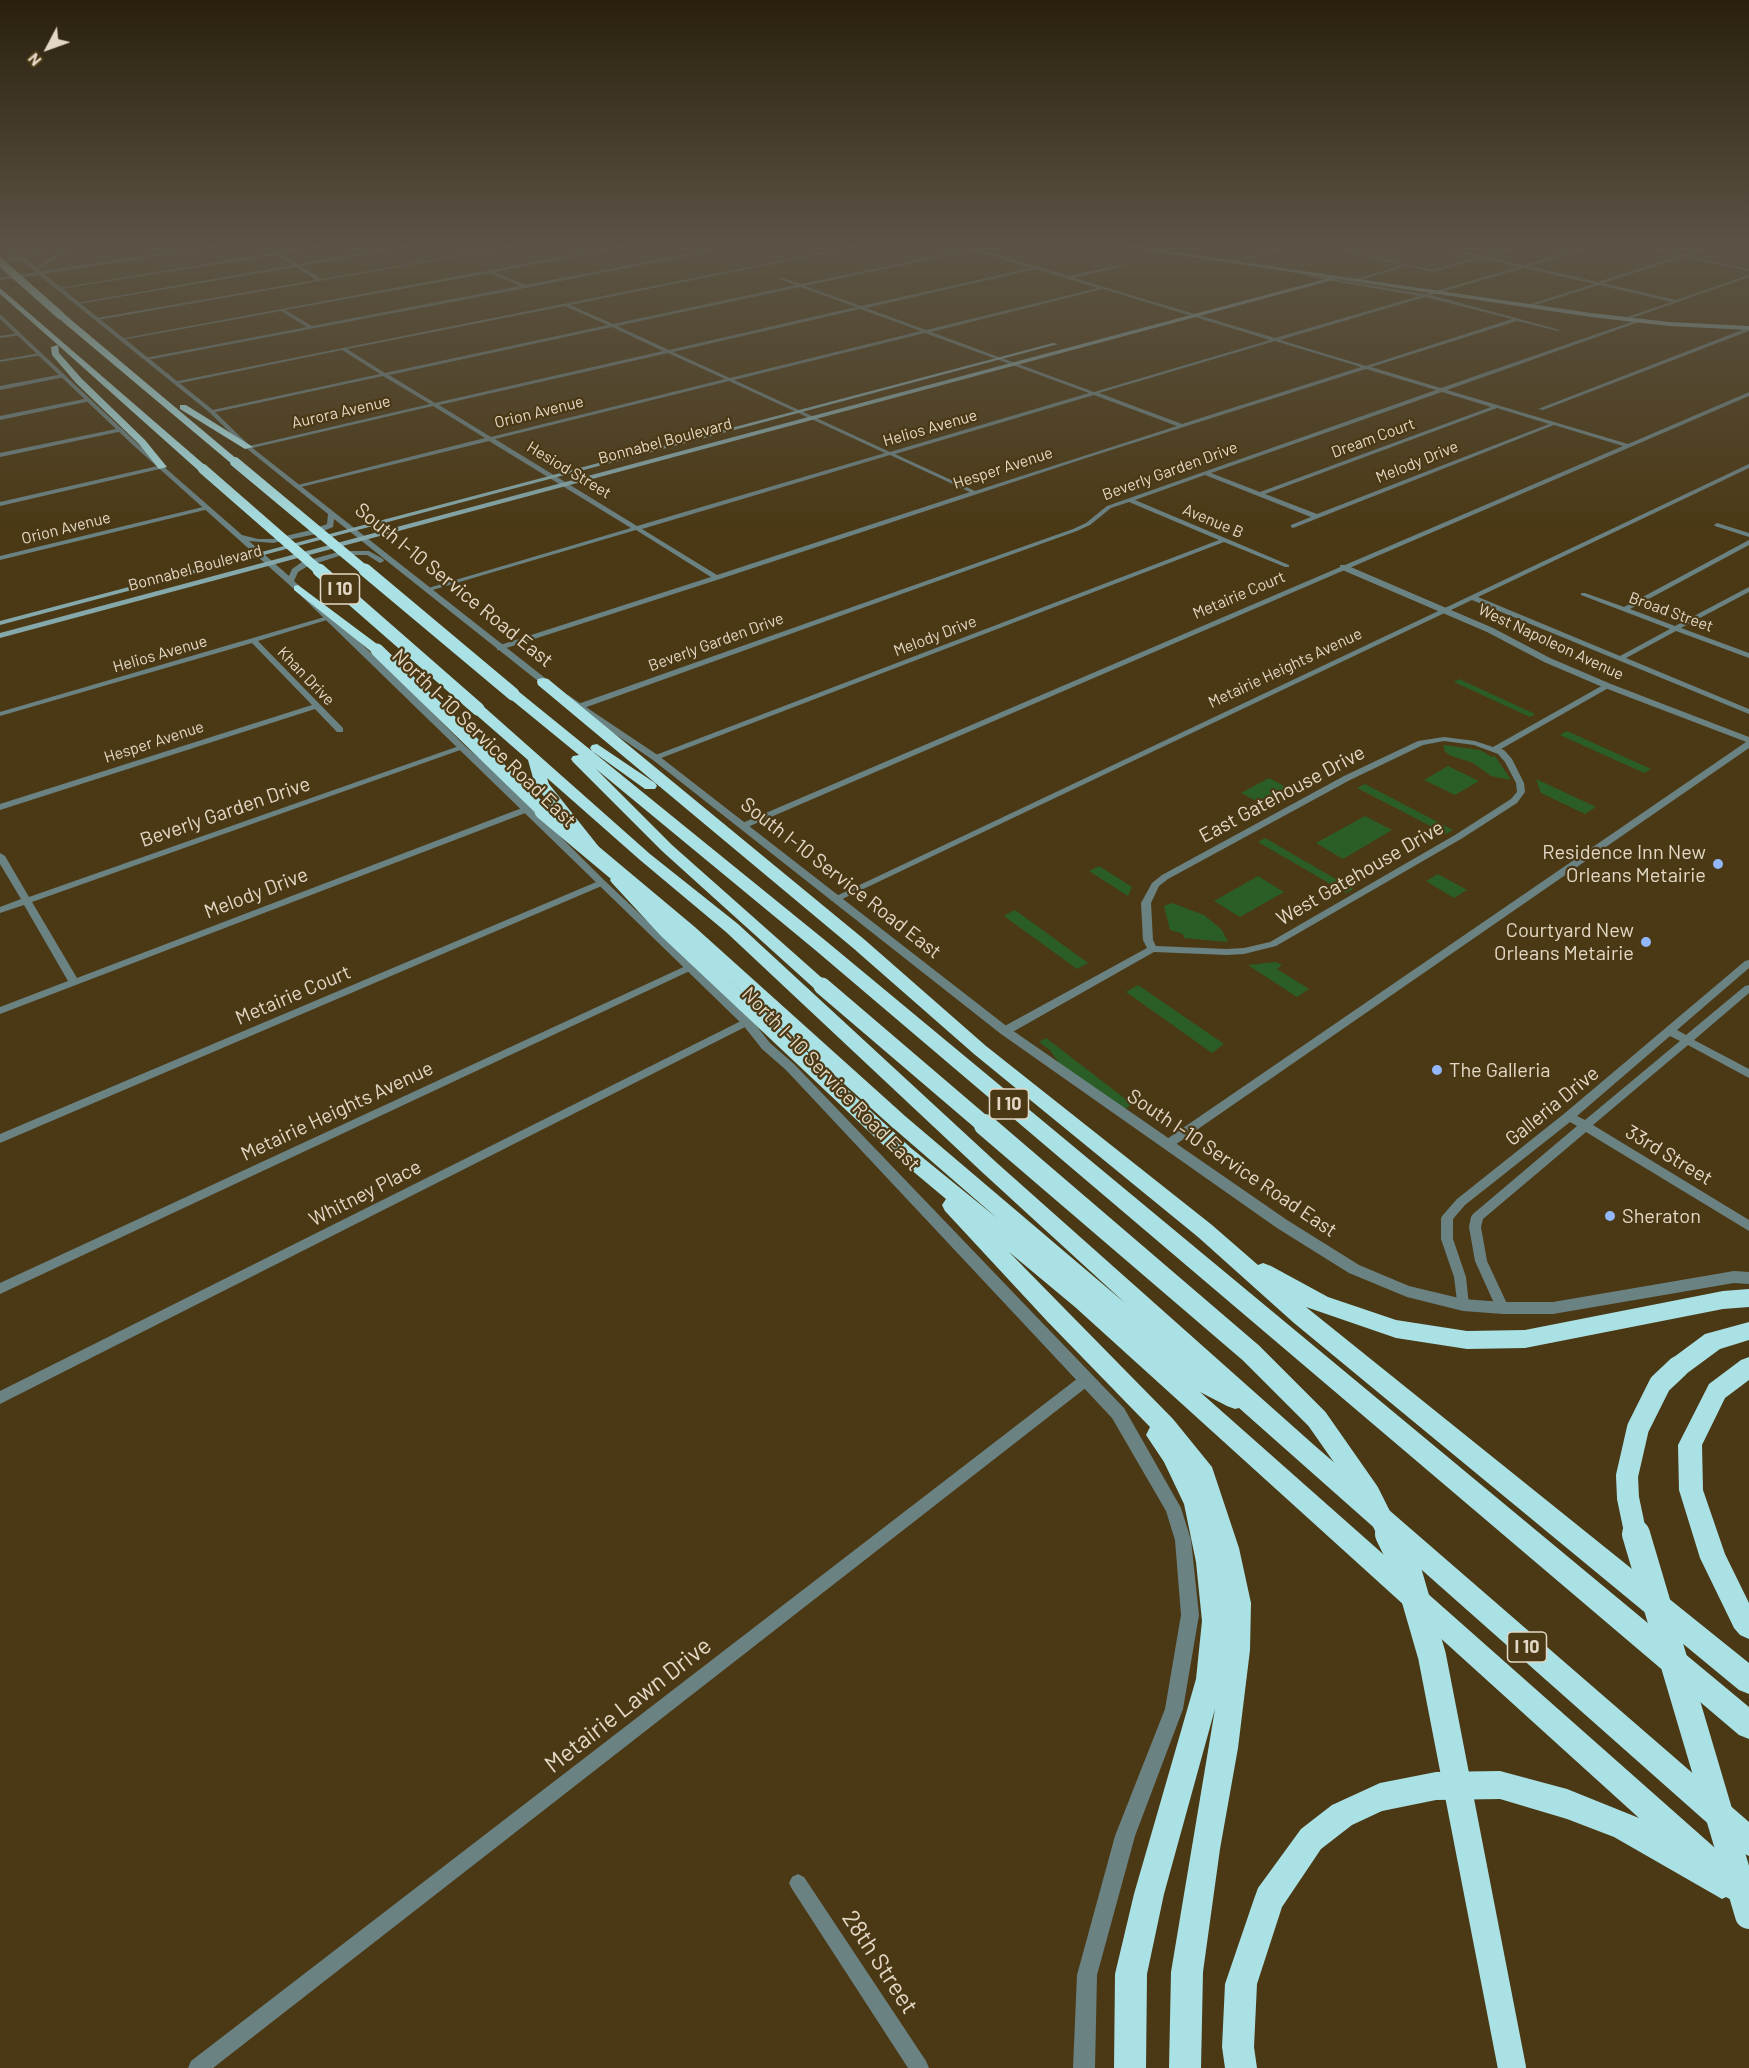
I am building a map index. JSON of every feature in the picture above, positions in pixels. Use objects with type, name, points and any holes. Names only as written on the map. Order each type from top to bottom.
[{"type":"highway","points":[[54,341],[55,353],[62,362],[142,442],[162,467]]},
{"type":"highway","name":"I 10","points":[[56,341],[645,857],[732,928],[990,1168],[1258,1411],[1749,1841]]},
{"type":"highway","name":"I 10","points":[[90,341],[513,694],[829,952],[1749,1725]]},
{"type":"highway","points":[[131,375],[248,447]]},
{"type":"highway","points":[[294,585],[377,650],[557,825],[690,934],[898,1121],[1198,1379],[1258,1411]]},
{"type":"highway","points":[[543,682],[859,944],[1076,1128],[1205,1232],[1302,1316],[1749,1680]]},
{"type":"highway","points":[[513,694],[615,760],[784,884]]},
{"type":"highway","points":[[513,694],[667,848],[822,986],[1251,1353],[1317,1419],[1368,1492],[1408,1573],[1432,1656],[1512,2068]]},
{"type":"highway","points":[[534,758],[542,785],[587,840],[603,864],[667,932],[904,1153],[1083,1301],[1749,1898]]},
{"type":"highway","points":[[904,1153],[1009,1267],[1166,1426],[1203,1475],[1226,1548],[1238,1603],[1237,1650],[1187,1972],[1185,2068]]},
{"type":"highway","points":[[1205,1232],[1259,1270],[1321,1304],[1396,1329],[1467,1340],[1525,1339],[1723,1300],[1749,1298]]},
{"type":"highway","points":[[1749,1331],[1713,1341],[1678,1367],[1660,1384],[1638,1428],[1627,1476],[1628,1498],[1635,1532],[1749,1915]]},
{"type":"highway","points":[[1749,1367],[1717,1391],[1690,1445],[1691,1490],[1718,1568],[1743,1619],[1749,1626]]},
{"type":"highway","points":[[1119,1380],[1172,1454],[1196,1503],[1209,1562],[1215,1621],[1210,1679],[1149,1894],[1131,1974],[1130,2068]]},
{"type":"highway","points":[[1241,2068],[1238,2047],[1241,1984],[1269,1899],[1311,1839],[1342,1815],[1380,1797],[1436,1786],[1500,1785],[1567,1804],[1623,1826],[1667,1849],[1713,1880],[1749,1898]]},
{"type":"main road","name":"Bonnabel Boulevard","points":[[0,622],[1067,341]]},
{"type":"main road","name":"Bonnabel Boulevard","points":[[0,636],[1099,341]]},
{"type":"street","name":"North I-10 Service Road East","points":[[26,341],[396,681],[601,884],[747,1022],[766,1046],[790,1067],[1118,1413],[1173,1508],[1183,1540],[1190,1615],[1174,1709],[1130,1819],[1087,1975],[1084,2068]]},
{"type":"street","name":"South I-10 Service Road East","points":[[124,341],[211,411],[248,447],[543,682],[657,758],[1005,1031],[1282,1224],[1354,1269],[1407,1291],[1462,1305],[1503,1308],[1553,1308],[1734,1277],[1749,1278]]},
{"type":"street","points":[[147,359],[245,341]]},
{"type":"street","points":[[176,382],[385,341]]},
{"type":"street","points":[[211,411],[543,341]]},
{"type":"street","points":[[643,341],[976,493]]},
{"type":"street","name":"Aurora Avenue","points":[[248,447],[718,341]]},
{"type":"street","name":"Orion Avenue","points":[[297,486],[889,341]]},
{"type":"street","points":[[953,341],[1183,426]]},
{"type":"street","points":[[1261,341],[1433,393]]},
{"type":"street","points":[[1276,341],[1628,446]]},
{"type":"street","name":"Helios Avenue","points":[[426,590],[1276,341]]},
{"type":"street","name":"Hesper Avenue","points":[[500,648],[1452,341]]},
{"type":"street","name":"Beverly Garden Drive","points":[[581,706],[1076,530],[1110,507],[1581,341]]},
{"type":"street","points":[[1541,409],[1719,341]]},
{"type":"street","name":"Hesiod Street","points":[[343,349],[718,578]]},
{"type":"street","points":[[0,361],[40,354]]},
{"type":"street","points":[[0,388],[63,376]]},
{"type":"street","name":"Metairie Court","points":[[743,826],[1749,394]]},
{"type":"street","points":[[0,417],[89,400]]},
{"type":"street","name":"Dream Court","points":[[1260,494],[1495,407]]},
{"type":"street","name":"Melody Drive","points":[[1293,526],[1553,424]]},
{"type":"street","points":[[0,455],[121,430]]},
{"type":"street","name":"Metairie Heights Avenue","points":[[836,900],[1749,466]]},
{"type":"street","points":[[0,504],[162,467]]},
{"type":"street","points":[[1205,473],[1318,517]]},
{"type":"street","name":"Avenue B","points":[[1130,500],[1287,566]]},
{"type":"street","name":"Orion Avenue","points":[[0,558],[207,508]]},
{"type":"street","points":[[238,536],[258,541],[273,541],[313,532],[330,525],[332,512]]},
{"type":"street","points":[[1717,525],[1749,535]]},
{"type":"street","name":"Melody Drive","points":[[657,758],[1224,540]]},
{"type":"street","points":[[1624,610],[1749,542]]},
{"type":"street","points":[[294,585],[295,571],[305,564],[342,553],[369,553],[387,568],[426,590]]},
{"type":"street","name":"West Napoleon Avenue","points":[[1343,567],[1490,630],[1547,660],[1749,742]]},
{"type":"street","points":[[1619,659],[1749,589]]},
{"type":"street","name":"Broad Street","points":[[1582,594],[1749,656]]},
{"type":"street","points":[[1472,597],[1749,712]]},
{"type":"street","name":"Helios Avenue","points":[[0,714],[328,618]]},
{"type":"street","name":"Khan Drive","points":[[253,640],[340,730]]},
{"type":"street","points":[[1495,749],[1608,686]]},
{"type":"street","name":"Hesper Avenue","points":[[0,807],[317,706]]},
{"type":"street","name":"East Gatehouse Drive","points":[[1152,949],[1148,940],[1146,903],[1155,885],[1165,877],[1314,795],[1421,743],[1444,739],[1475,743],[1495,749]]},
{"type":"street","points":[[1168,1144],[1749,742]]},
{"type":"street","name":"Beverly Garden Drive","points":[[0,910],[462,748]]},
{"type":"street","name":"West Gatehouse Drive","points":[[1152,949],[1227,952],[1244,951],[1273,944],[1449,843],[1514,801],[1521,792],[1520,783],[1509,761],[1495,749]]},
{"type":"street","name":"Melody Drive","points":[[0,1011],[525,810]]},
{"type":"street","points":[[0,856],[74,982]]},
{"type":"street","name":"Metairie Court","points":[[0,1139],[601,884]]},
{"type":"street","points":[[1005,1031],[1152,949]]},
{"type":"street","name":"Galleria Drive","points":[[1462,1305],[1460,1277],[1447,1239],[1447,1218],[1461,1202],[1569,1116],[1749,963]]},
{"type":"street","name":"Metairie Heights Avenue","points":[[0,1289],[690,967]]},
{"type":"street","name":"Galleria Drive","points":[[1503,1308],[1481,1261],[1475,1227],[1476,1217],[1749,988]]},
{"type":"street","name":"Whitney Place","points":[[0,1398],[747,1022]]},
{"type":"street","points":[[1670,1031],[1749,1074]]},
{"type":"street","name":"33rd Street","points":[[1569,1116],[1749,1226]]},
{"type":"street","name":"Metairie Lawn Drive","points":[[198,2068],[1087,1379]]},
{"type":"street","name":"28th Street","points":[[798,1883],[919,2068]]},
{"type":"green space","points":[[1459,679],[1535,714],[1530,717],[1454,682]]},
{"type":"green space","points":[[1567,731],[1651,769],[1644,773],[1560,735]]},
{"type":"green space","points":[[1443,745],[1480,750],[1492,757],[1495,756],[1511,780],[1491,776],[1473,763],[1452,756],[1445,752]]},
{"type":"green space","points":[[1448,766],[1479,781],[1455,795],[1424,780]]},
{"type":"green space","points":[[1269,778],[1290,789],[1262,804],[1241,793]]},
{"type":"green space","points":[[1536,779],[1596,807],[1585,814],[1541,793]]},
{"type":"green space","points":[[1365,784],[1453,830],[1446,834],[1357,788]]},
{"type":"green space","points":[[1365,816],[1392,830],[1343,859],[1316,843]]},
{"type":"green space","points":[[1265,838],[1353,889],[1346,893],[1258,842]]},
{"type":"green space","points":[[1099,866],[1132,887],[1128,896],[1089,871]]},
{"type":"green space","points":[[1438,874],[1467,890],[1454,898],[1426,881]]},
{"type":"green space","points":[[1258,876],[1284,892],[1240,917],[1214,901]]},
{"type":"green space","points":[[1172,903],[1204,915],[1222,930],[1228,942],[1184,938],[1183,934],[1170,930],[1164,906]]},
{"type":"green space","points":[[1015,910],[1088,963],[1077,969],[1004,916]]},
{"type":"green space","points":[[1276,962],[1282,965],[1277,969],[1309,989],[1297,997],[1248,965]]},
{"type":"green space","points":[[1138,985],[1224,1044],[1212,1053],[1126,992]]},
{"type":"green space","points":[[1046,1038],[1132,1104],[1124,1110],[1059,1063],[1050,1050],[1039,1042]]},
{"type":"place","name":"Residence Inn New Orleans Metairie","points":[[1718,864]]},
{"type":"place","name":"Courtyard New Orleans Metairie","points":[[1646,942]]},
{"type":"place","name":"The Galleria","points":[[1437,1070]]},
{"type":"place","name":"Sheraton","points":[[1610,1216]]}]
